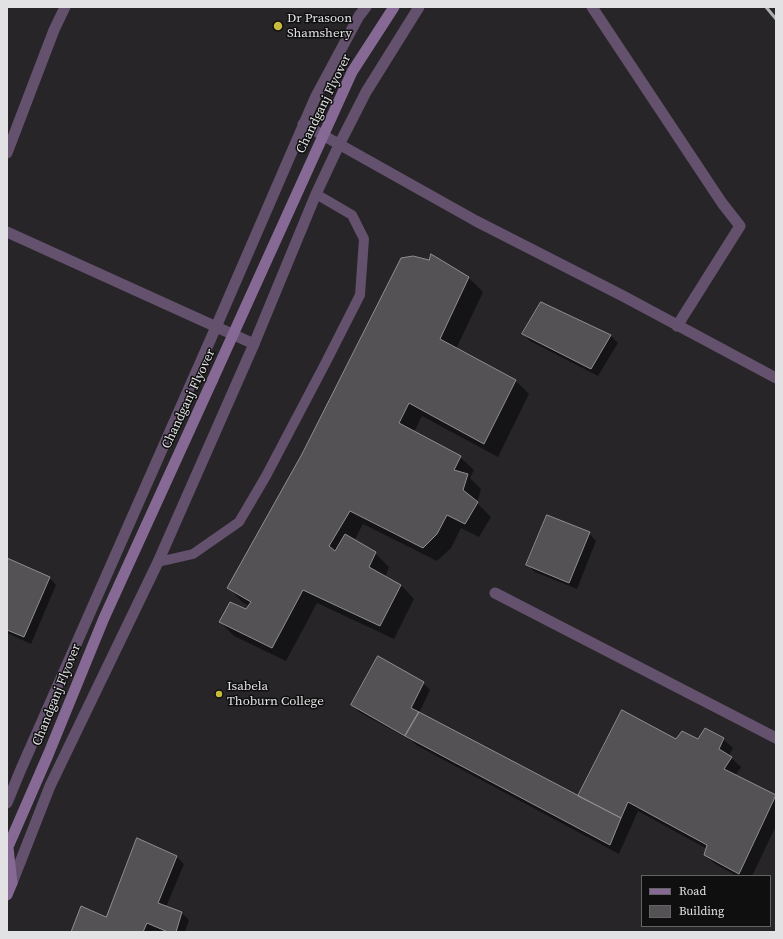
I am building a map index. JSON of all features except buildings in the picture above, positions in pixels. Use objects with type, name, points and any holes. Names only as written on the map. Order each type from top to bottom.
[{"type":"main road","name":"Chandganj Flyover","points":[[7,849],[48,755],[104,618],[352,72],[394,7]]},
{"type":"main road","points":[[7,849],[12,883],[7,895]]},
{"type":"street","points":[[7,153],[54,30],[65,7]]},
{"type":"street","points":[[7,803],[216,327],[303,124],[316,96],[359,16],[366,7]]},
{"type":"street","points":[[12,883],[50,786],[158,562],[254,344],[316,194],[366,92],[419,7]]},
{"type":"street","points":[[592,7],[722,203],[740,226],[677,326]]},
{"type":"street","points":[[303,124],[476,221],[609,289],[776,378]]},
{"type":"street","points":[[7,232],[254,344]]},
{"type":"street","points":[[495,592],[776,738]]},
{"type":"lane","points":[[158,562],[193,554],[238,522],[266,476],[360,295],[364,239],[352,215],[316,194]]},
{"type":"railway","points":[[766,7],[776,19]]},
{"type":"place","name":"Dr Prasoon Shamshery","points":[[278,26]]},
{"type":"place","name":"Isabela Thoburn College","points":[[219,694]]}]
